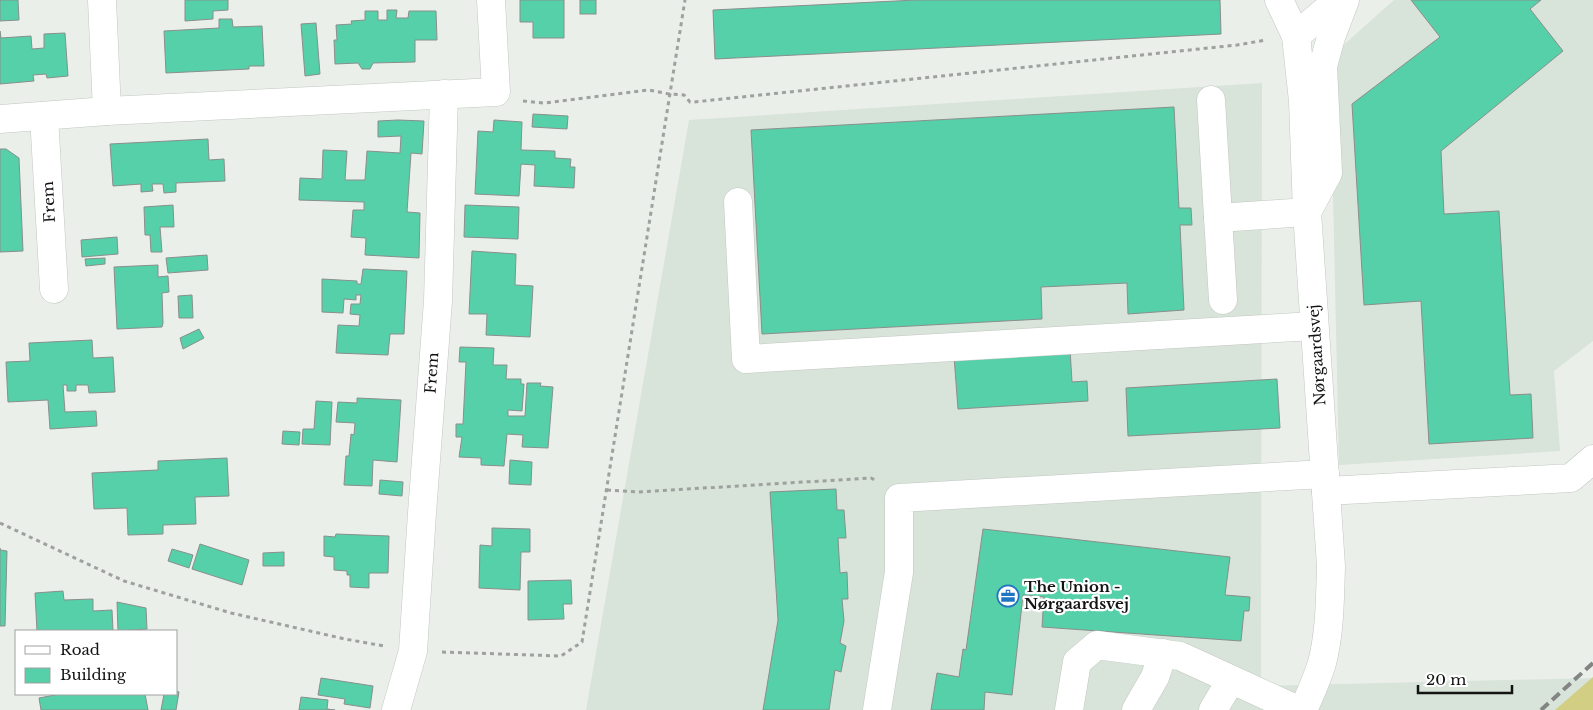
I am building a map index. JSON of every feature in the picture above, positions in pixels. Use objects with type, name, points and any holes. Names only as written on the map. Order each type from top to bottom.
[{"type":"street","points":[[102,0],[106,111]]},
{"type":"street","points":[[0,119],[106,111],[496,92],[491,0]]},
{"type":"street","name":"Nørgaardsvej","points":[[1279,0],[1296,36],[1303,101],[1307,212],[1331,566],[1329,614],[1322,662],[1303,710]]},
{"type":"street","points":[[1296,36],[1338,0]]},
{"type":"street","points":[[1218,218],[1307,212],[1328,173],[1323,66],[1331,37],[1345,0]]},
{"type":"street","name":"Frem","points":[[396,710],[414,651],[422,503],[438,301],[444,94]]},
{"type":"street","points":[[1211,100],[1223,300]]},
{"type":"street","name":"Frem","points":[[44,116],[54,289]]},
{"type":"street","points":[[738,202],[746,359],[1314,326]]},
{"type":"street","points":[[877,710],[899,572],[899,498],[1325,482],[1571,478],[1593,459]]},
{"type":"street","points":[[1069,710],[1077,662],[1097,645],[1180,656],[1298,710]]},
{"type":"street","points":[[1136,710],[1154,677],[1163,653]]},
{"type":"street","points":[[1213,710],[1231,680]]},
{"type":"path","points":[[0,523],[133,584],[231,613],[345,639],[414,651],[561,656],[582,642],[685,0]]},
{"type":"path","points":[[496,92],[516,100],[544,103],[649,90],[684,95],[690,102],[694,102],[1227,46],[1296,36]]},
{"type":"path","points":[[607,490],[638,492],[871,478],[899,498]]},
{"type":"shaded area","points":[[1394,0],[1593,0],[1593,341],[1554,371],[1560,451],[1339,465],[1330,57]]},
{"type":"shaded area","points":[[1262,83],[1261,686],[1593,678],[1593,710],[586,710],[689,120]]},
{"type":"shaded area","points":[[1593,677],[1593,710],[1555,710]]},
{"type":"building","points":[[0,0],[18,0],[19,20],[0,21]]},
{"type":"building","points":[[185,0],[228,0],[228,10],[213,11],[213,19],[185,21]]},
{"type":"building","points":[[520,0],[564,0],[564,38],[533,38],[533,22],[520,22]]},
{"type":"building","points":[[580,0],[596,0],[596,14],[580,14]]},
{"type":"building","points":[[916,0],[1220,0],[1221,34],[715,59],[713,10]]},
{"type":"building","points":[[1411,0],[1541,0],[1530,9],[1563,51],[1441,151],[1444,214],[1499,211],[1510,395],[1531,394],[1533,438],[1429,444],[1421,301],[1364,305],[1352,104],[1440,37]]},
{"type":"building","points":[[387,10],[397,10],[396,18],[408,18],[409,11],[436,11],[437,40],[415,40],[415,62],[373,63],[370,69],[362,69],[358,63],[335,64],[334,40],[337,40],[336,25],[352,24],[351,21],[365,20],[365,11],[378,11],[378,20],[387,20]]},
{"type":"building","points":[[219,19],[232,19],[233,27],[262,26],[264,66],[249,66],[249,69],[166,73],[164,31],[219,28]]},
{"type":"building","points":[[316,23],[320,74],[305,76],[301,24]]},
{"type":"building","points":[[0,31],[1,38],[31,36],[32,49],[44,48],[44,34],[65,33],[68,76],[47,78],[46,74],[33,75],[34,81],[0,84]]},
{"type":"building","points":[[1174,107],[1179,208],[1191,208],[1192,225],[1180,225],[1184,310],[1128,314],[1127,283],[1041,287],[1042,319],[762,334],[751,130]]},
{"type":"building","points":[[533,114],[568,116],[567,129],[532,127]]},
{"type":"building","points":[[494,120],[522,122],[521,150],[555,151],[555,158],[571,159],[570,167],[575,167],[574,188],[534,186],[535,165],[521,164],[519,196],[475,194],[478,131],[493,132]]},
{"type":"building","points":[[378,121],[424,121],[422,154],[411,153],[407,212],[420,213],[419,258],[365,255],[366,238],[351,237],[353,210],[364,210],[364,202],[299,200],[300,178],[322,179],[323,150],[347,151],[345,180],[365,180],[367,151],[400,153],[401,136],[378,137]]},
{"type":"building","points":[[208,139],[209,160],[224,159],[225,181],[176,183],[176,192],[164,193],[163,184],[152,184],[153,191],[141,192],[141,184],[113,186],[110,144]]},
{"type":"building","points":[[0,149],[6,149],[19,158],[23,251],[0,252]]},
{"type":"building","points":[[173,205],[174,227],[160,227],[162,252],[151,252],[150,235],[145,235],[144,207]]},
{"type":"building","points":[[465,205],[519,207],[518,239],[464,237]]},
{"type":"building","points":[[117,237],[118,254],[82,257],[81,240]]},
{"type":"building","points":[[472,251],[516,254],[515,285],[533,286],[530,337],[486,335],[487,314],[469,314]]},
{"type":"building","points":[[207,255],[208,270],[168,273],[166,258]]},
{"type":"building","points":[[105,258],[105,264],[86,266],[85,259]]},
{"type":"building","points":[[158,265],[158,277],[168,276],[169,292],[162,293],[162,327],[117,329],[114,267]]},
{"type":"building","points":[[363,269],[407,271],[404,334],[390,334],[388,355],[336,353],[338,325],[359,326],[360,315],[350,314],[351,304],[360,304],[361,295],[356,295],[356,300],[344,299],[343,313],[322,312],[322,279],[357,281],[357,284],[361,284]]},
{"type":"building","points":[[192,295],[193,318],[179,318],[178,296]]},
{"type":"building","points":[[199,329],[204,338],[183,349],[180,338]]},
{"type":"building","points":[[92,340],[93,358],[113,357],[115,392],[89,393],[88,385],[76,385],[76,391],[67,391],[67,385],[63,385],[65,412],[96,411],[97,426],[50,429],[48,400],[8,402],[6,362],[30,361],[29,343]]},
{"type":"building","points":[[460,347],[494,348],[493,365],[507,365],[506,379],[521,379],[521,384],[524,384],[522,411],[508,410],[508,416],[525,416],[527,383],[541,383],[540,386],[553,387],[548,448],[522,447],[523,435],[507,434],[504,466],[481,465],[481,458],[459,457],[462,437],[456,437],[456,424],[463,424],[466,362],[459,362]]},
{"type":"building","points":[[1070,349],[1072,382],[1087,381],[1088,401],[958,409],[954,356]]},
{"type":"building","points":[[1277,379],[1280,428],[1128,436],[1126,388]]},
{"type":"building","points":[[357,398],[401,400],[397,462],[373,460],[372,486],[344,485],[346,456],[349,456],[351,434],[354,435],[355,423],[336,422],[338,402],[357,403]]},
{"type":"building","points":[[316,401],[332,402],[330,445],[302,444],[303,429],[314,429]]},
{"type":"building","points":[[283,431],[300,432],[299,445],[282,444]]},
{"type":"building","points":[[227,458],[229,496],[195,497],[196,524],[163,525],[163,534],[128,535],[127,508],[94,509],[92,473],[158,470],[158,461]]},
{"type":"building","points":[[510,460],[532,462],[531,485],[509,484]]},
{"type":"building","points":[[380,480],[403,482],[402,496],[379,494]]},
{"type":"building","points":[[836,489],[837,510],[844,510],[846,538],[838,538],[840,573],[847,572],[848,599],[842,599],[844,621],[840,643],[846,646],[841,672],[835,670],[829,710],[763,710],[778,620],[770,492]]},
{"type":"building","points":[[492,528],[530,529],[530,552],[521,552],[520,590],[479,588],[480,545],[492,546]]},
{"type":"building","points":[[983,529],[1230,557],[1225,595],[1250,597],[1249,611],[1244,611],[1241,641],[1042,627],[1044,597],[1023,595],[1012,695],[985,692],[984,710],[931,710],[937,673],[959,677],[963,649],[966,650]]},
{"type":"building","points":[[336,534],[389,536],[388,573],[369,573],[369,588],[350,587],[350,575],[347,575],[347,571],[334,570],[334,557],[324,556],[324,536],[335,537]]},
{"type":"building","points":[[200,544],[249,560],[242,585],[192,569]]},
{"type":"building","points":[[172,549],[193,555],[189,568],[168,561]]},
{"type":"building","points":[[0,550],[7,551],[5,626],[0,626]]},
{"type":"building","points":[[284,552],[284,566],[263,566],[263,553]]},
{"type":"building","points":[[571,580],[572,604],[563,604],[564,619],[528,620],[528,581]]},
{"type":"building","points":[[63,591],[64,600],[93,599],[93,611],[112,610],[113,630],[37,630],[35,593]]},
{"type":"building","points":[[117,602],[146,608],[147,629],[118,630]]},
{"type":"building","points":[[321,678],[373,686],[370,708],[344,704],[345,699],[318,695]]},
{"type":"building","points":[[179,692],[176,710],[161,710],[164,695],[178,695]]},
{"type":"building","points":[[55,695],[145,695],[148,710],[41,710],[39,698]]},
{"type":"building","points":[[301,697],[328,700],[327,709],[335,710],[299,710]]},
{"type":"railway","points":[[1541,710],[1593,663]]},
{"type":"place","name":"The Union - Nørgaardsvej","points":[[1008,596]]}]
